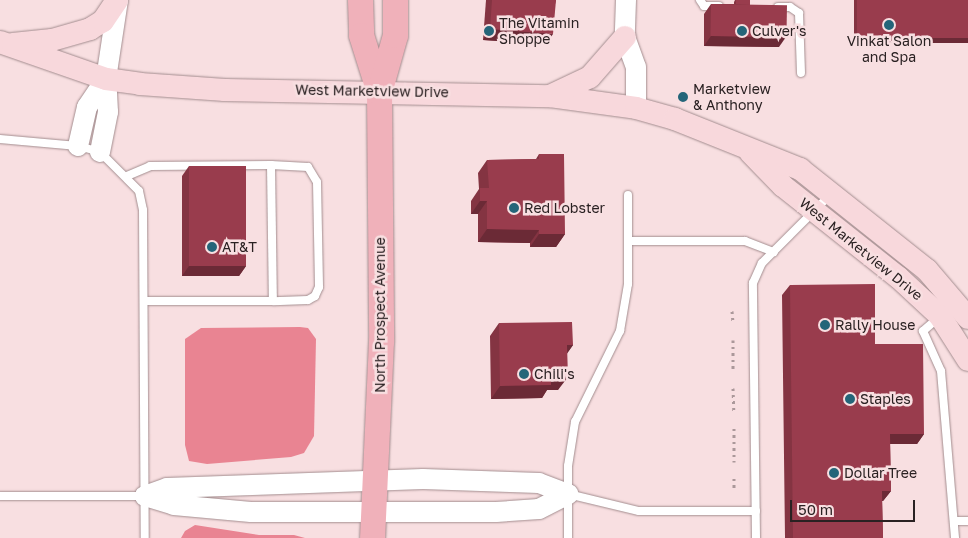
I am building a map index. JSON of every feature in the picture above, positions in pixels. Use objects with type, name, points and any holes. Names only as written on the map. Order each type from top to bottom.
[{"type":"main road","points":[[3,43],[79,34],[103,21],[117,0]]},
{"type":"main road","name":"North Prospect Avenue","points":[[360,0],[361,35],[379,92]]},
{"type":"main road","name":"North Prospect Avenue","points":[[372,538],[381,340],[379,92],[396,34],[395,0]]},
{"type":"main road","points":[[550,96],[590,77],[625,37]]},
{"type":"main road","name":"West Marketview Drive","points":[[3,43],[106,79],[183,89],[550,96],[636,108],[800,168],[927,270],[958,309],[968,360]]},
{"type":"main road","name":"West Marketview Drive","points":[[744,146],[783,186],[958,309]]},
{"type":"street","points":[[100,152],[108,112],[106,79],[117,0]]},
{"type":"street","points":[[626,0],[625,37],[636,67],[636,108]]},
{"type":"street","points":[[78,146],[87,107],[106,79]]},
{"type":"street","points":[[145,496],[167,488],[375,481],[539,482],[568,494]]},
{"type":"street","points":[[145,496],[174,505],[251,512],[539,510],[568,494]]},
{"type":"lane","points":[[700,0],[704,6],[724,6]]},
{"type":"lane","points":[[765,7],[790,7],[799,13],[801,73]]},
{"type":"lane","points":[[0,139],[78,146],[100,152],[127,176],[139,191],[143,210],[145,538]]},
{"type":"lane","points":[[127,176],[150,166],[271,165],[308,167],[317,182],[319,288],[315,296],[308,300],[144,301]]},
{"type":"lane","points":[[271,165],[273,301]]},
{"type":"lane","points":[[756,538],[753,283],[762,263],[832,194]]},
{"type":"lane","points":[[568,538],[568,466],[575,422],[620,330],[628,284],[628,195]]},
{"type":"lane","points":[[628,241],[745,241],[774,252]]},
{"type":"lane","points":[[955,538],[941,371],[923,331],[958,309]]},
{"type":"lane","points":[[568,494],[639,511],[756,511]]},
{"type":"lane","points":[[0,496],[145,496]]},
{"type":"lane","points":[[955,521],[968,521]]},
{"type":"path","points":[[732,310],[733,322]]},
{"type":"path","points":[[733,340],[733,372]]},
{"type":"path","points":[[733,388],[734,412]]},
{"type":"path","points":[[734,428],[734,462]]},
{"type":"path","points":[[734,478],[734,489]]},
{"type":"shaded area","points":[[201,328],[308,328],[316,339],[314,436],[304,453],[291,457],[207,464],[189,461],[185,445],[185,339]]},
{"type":"shaded area","points":[[195,525],[259,535],[294,535],[305,538],[181,538],[185,531]]},
{"type":"building","points":[[492,0],[556,0],[553,34],[490,29]]},
{"type":"building","points":[[736,0],[750,0],[750,5],[736,4]]},
{"type":"building","points":[[857,0],[968,0],[968,38],[857,38]]},
{"type":"building","name":"Culver's","points":[[711,4],[787,5],[786,37],[710,36]]},
{"type":"building","name":"Red Lobster","points":[[539,154],[564,154],[565,234],[539,234],[539,230],[487,229],[487,201],[480,201],[480,188],[489,188],[487,160],[539,159]]},
{"type":"building","points":[[189,166],[246,166],[246,266],[189,266]]},
{"type":"building","points":[[875,284],[875,344],[923,344],[924,434],[890,434],[891,491],[882,491],[883,538],[793,538],[790,285]]},
{"type":"building","name":"Chili's","points":[[572,322],[573,345],[567,345],[568,377],[551,377],[551,385],[500,386],[499,323]]},
{"type":"place","name":"Vinkat Salon and Spa","points":[[889,25]]},
{"type":"place","name":"The Vitamin Shoppe","points":[[489,31]]},
{"type":"place","name":"Culver's","points":[[742,31]]},
{"type":"place","name":"Marketview & Anthony","points":[[683,97]]},
{"type":"place","name":"Red Lobster","points":[[514,208]]},
{"type":"place","name":"AT&T","points":[[212,247]]},
{"type":"place","name":"Rally House","points":[[825,325]]},
{"type":"place","name":"Chili's","points":[[524,374]]},
{"type":"place","name":"Staples","points":[[850,399]]},
{"type":"place","name":"Dollar Tree","points":[[834,473]]}]
